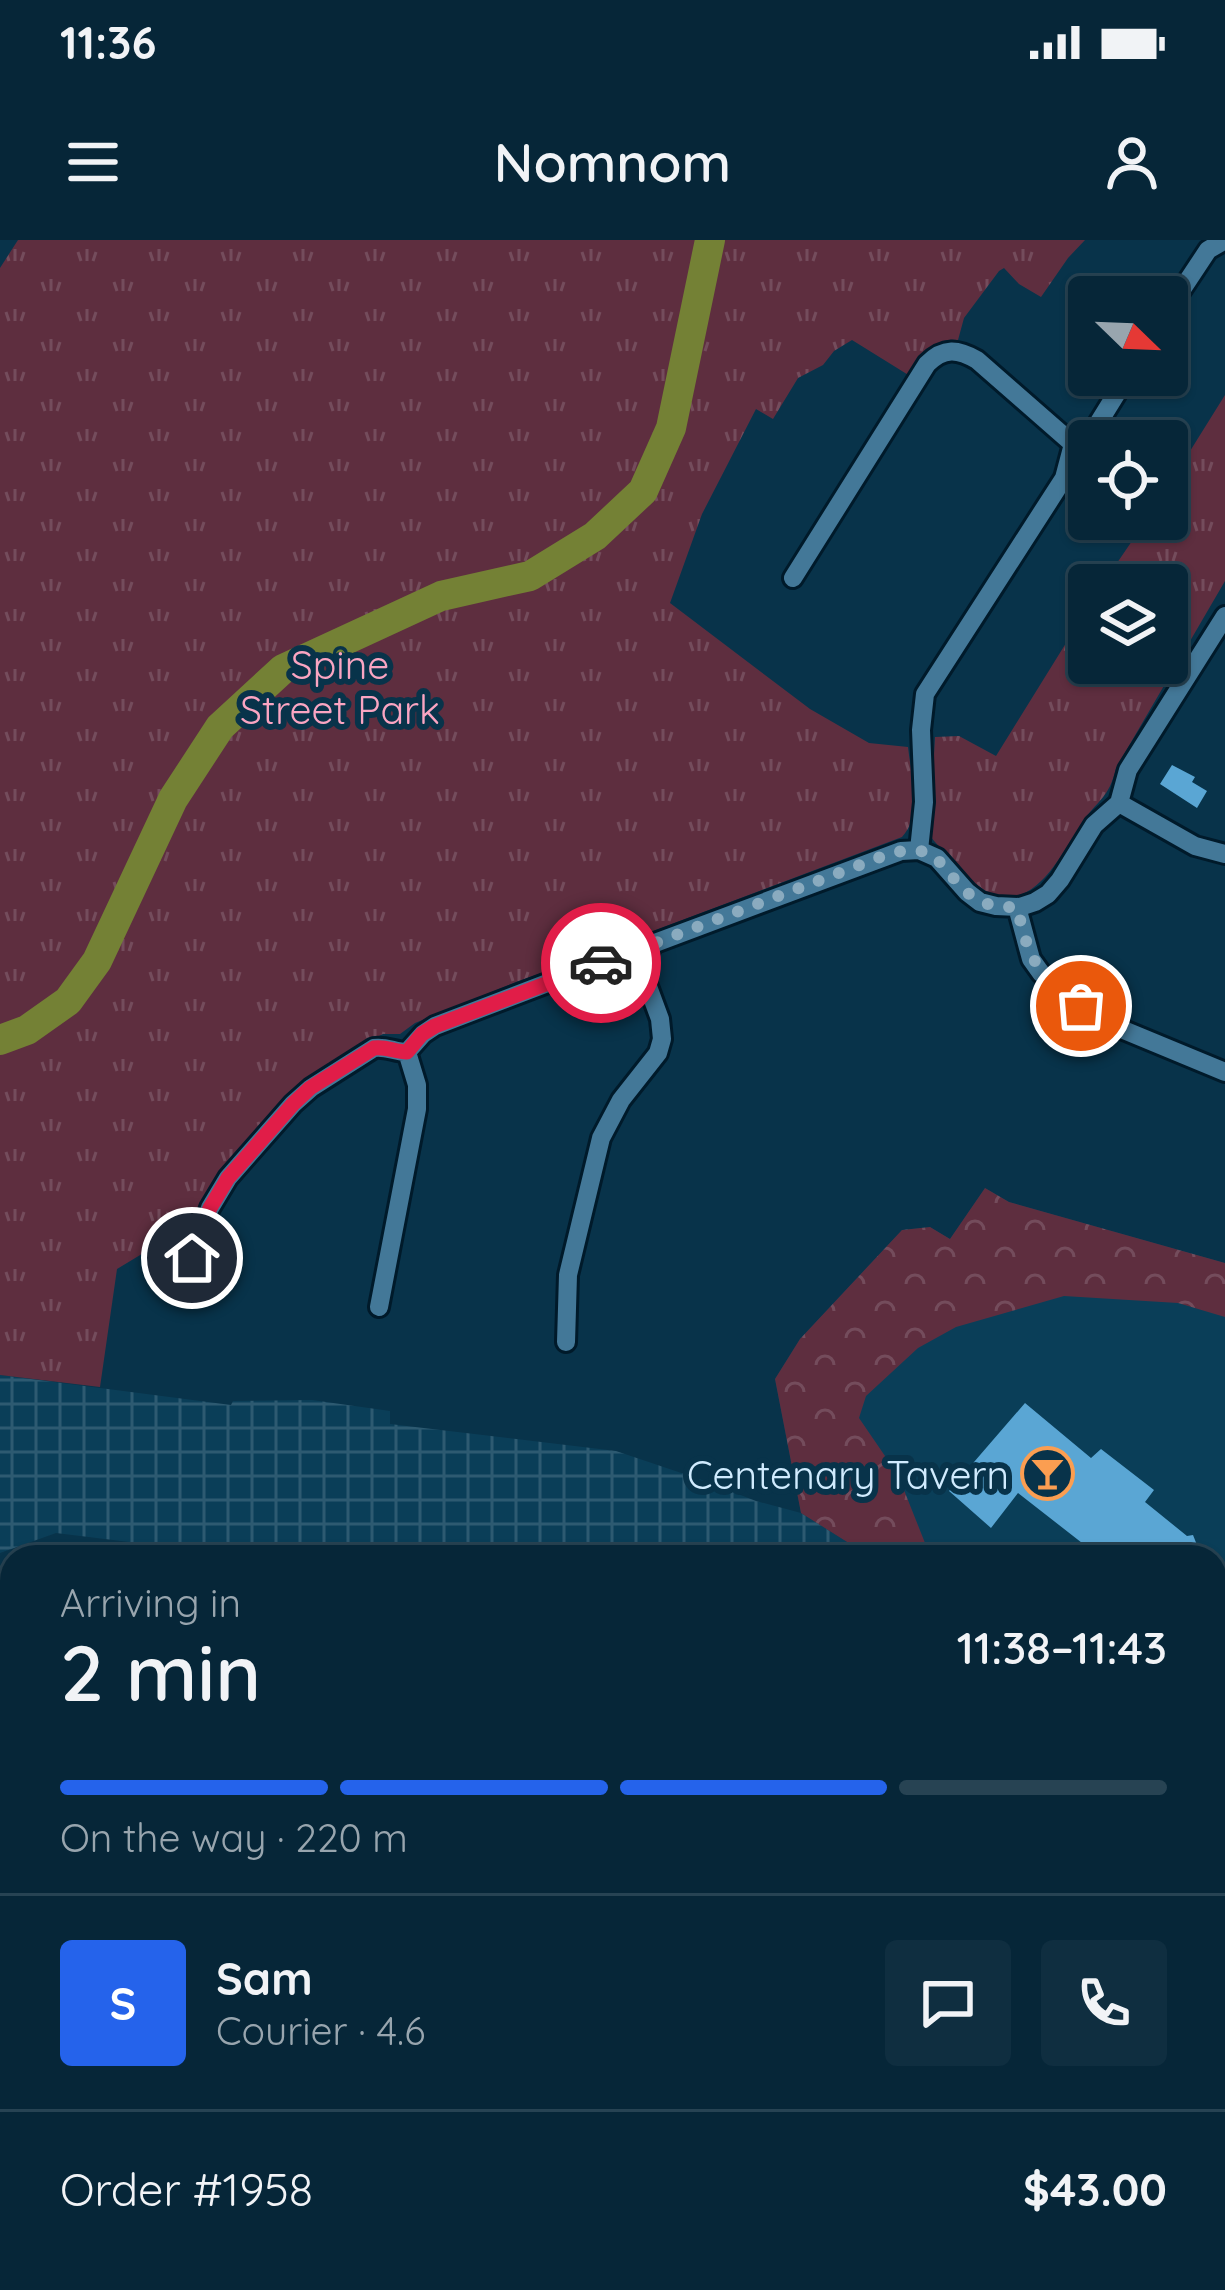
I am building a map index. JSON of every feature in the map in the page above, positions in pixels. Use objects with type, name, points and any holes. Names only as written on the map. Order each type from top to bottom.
[{"type":"street","points":[[1188,280],[1208,250],[1225,240]]},
{"type":"street","points":[[793,578],[936,355],[949,350],[977,360],[1068,440]]},
{"type":"street","points":[[920,850],[926,694],[1064,478],[1068,463]]},
{"type":"street","points":[[407,1052],[435,1026],[605,961],[638,962],[655,943],[901,851],[920,850],[937,858],[980,902],[1017,907],[1035,902],[1060,880],[1094,825],[1119,803],[1128,770],[1225,616]]},
{"type":"street","points":[[1119,803],[1195,846],[1225,854]]},
{"type":"street","points":[[1017,907],[1031,959],[1081,1006],[1114,1026],[1225,1072]]},
{"type":"street","points":[[566,1342],[568,1275],[601,1138],[621,1100],[658,1053],[662,1039],[660,1019],[638,962]]},
{"type":"street","points":[[192,1258],[219,1191],[293,1104],[374,1048],[407,1052]]},
{"type":"street","points":[[379,1307],[417,1109],[417,1085],[407,1052]]},
{"type":"shaded area","points":[[985,1188],[1009,1202],[1225,1263],[1225,1545],[852,1545],[801,1513],[775,1379],[800,1339],[902,1230],[930,1227],[950,1239]]},
{"type":"shaded area","points":[[0,1375],[231,1405],[233,1401],[312,1400],[390,1411],[390,1424],[616,1451],[801,1513],[852,1545],[154,1545],[56,1533],[22,1545],[0,1545]]},
{"type":"green space","name":"Spine Street Park","points":[[18,240],[1085,240],[1041,297],[1004,268],[999,271],[964,318],[958,340],[935,345],[910,376],[852,340],[823,365],[798,378],[773,419],[756,409],[702,514],[670,603],[810,709],[869,743],[908,747],[914,806],[902,837],[648,933],[629,948],[606,950],[516,982],[415,1023],[400,1034],[383,1034],[366,1042],[216,1182],[188,1222],[117,1269],[100,1387],[0,1375],[0,268]]},
{"type":"green space","points":[[1225,395],[1225,581],[1188,644],[1188,564],[1116,564],[1133,540],[1188,540],[1188,454]]},
{"type":"green space","points":[[1068,640],[1068,684],[1165,684],[1106,793],[1053,868],[1027,892],[1012,897],[995,895],[977,885],[931,837],[930,829],[935,737],[959,736],[996,756]]},
{"type":"green space","points":[[985,1188],[1009,1202],[1225,1263],[1225,1317],[1178,1303],[1064,1296],[956,1327],[918,1348],[866,1396],[859,1418],[898,1475],[926,1545],[852,1545],[801,1513],[775,1379],[800,1339],[902,1230],[930,1227],[950,1239]]},
{"type":"building","points":[[1172,765],[1195,777],[1192,782],[1207,791],[1197,808],[1160,784]]},
{"type":"building","name":"Centenary Tavern","points":[[1025,1403],[1091,1458],[1101,1449],[1154,1490],[1145,1502],[1187,1536],[1193,1535],[1197,1545],[1085,1545],[1018,1493],[991,1528],[949,1491]]},
{"type":"waterway","points":[[0,1040],[27,1030],[68,1001],[97,961],[173,799],[220,727],[283,669],[441,596],[530,576],[595,536],[643,491],[671,428],[710,240]]},
{"type":"way so far","points":[[601,963],[638,962],[655,943],[886,855],[920,850],[937,858],[980,902],[1017,907],[1031,959],[1081,1006]]},
{"type":"place","name":"Centenary Tavern","points":[[1048,1474]]},
{"type":"route","points":[[192,1258],[210,1208],[228,1178],[310,1088],[374,1048],[407,1052],[435,1026],[601,963]]}]
